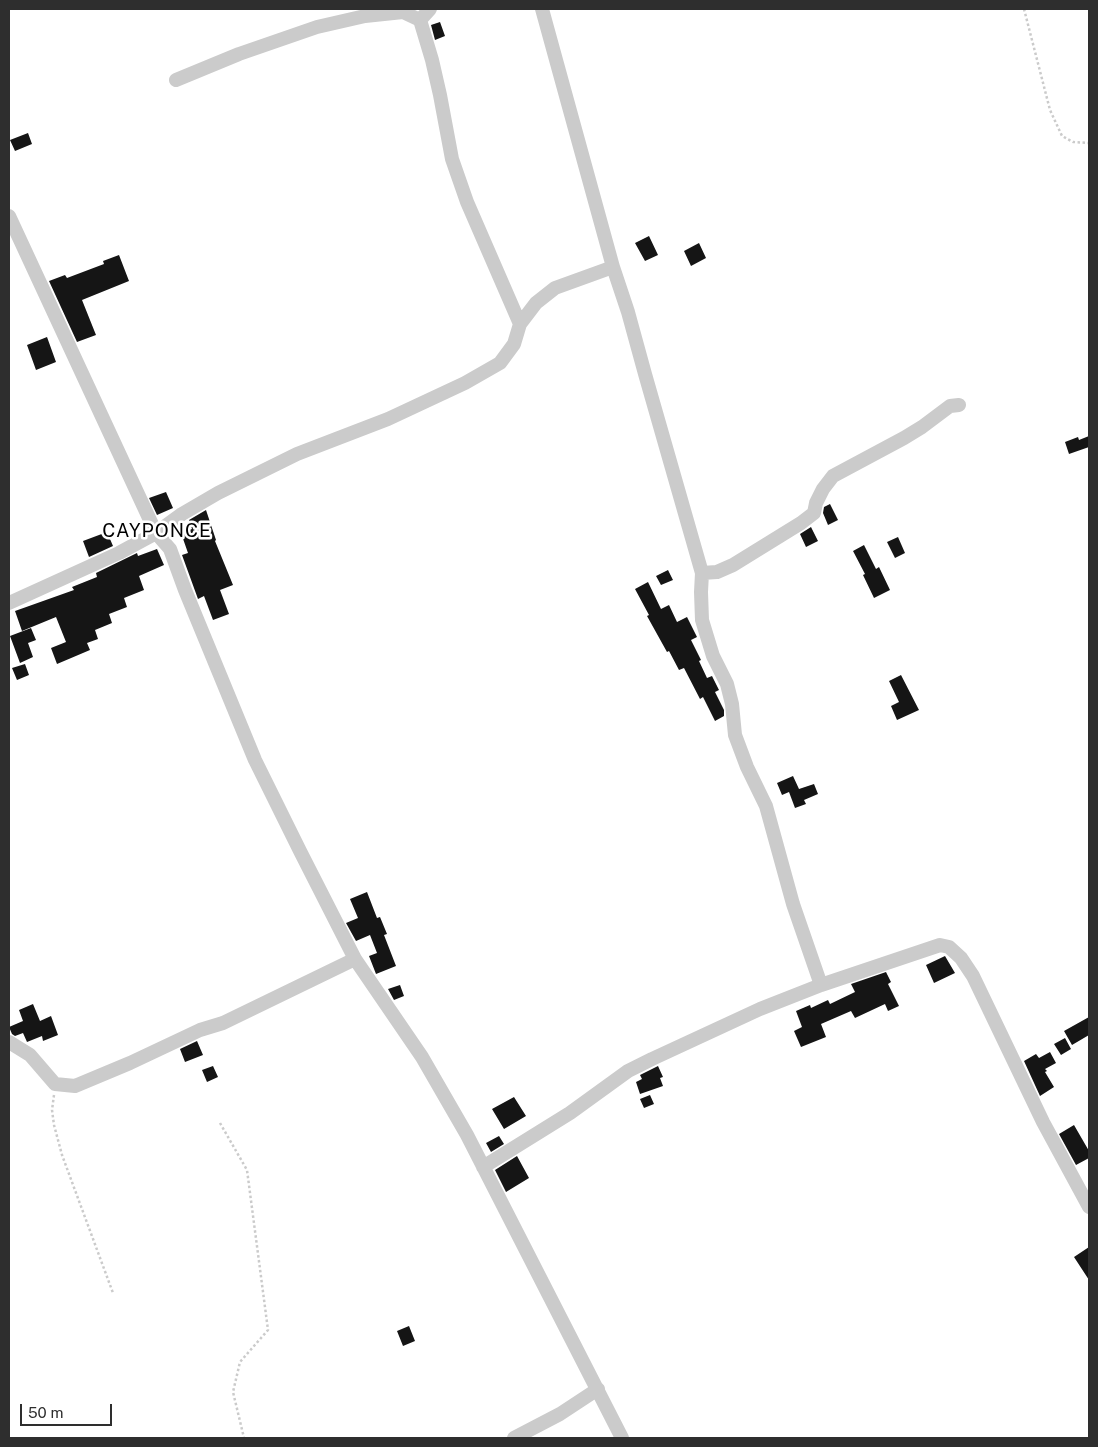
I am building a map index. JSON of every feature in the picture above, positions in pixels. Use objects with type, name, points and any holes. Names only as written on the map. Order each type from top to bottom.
[{"type":"street","points":[[420,20],[430,9]]},
{"type":"street","points":[[542,9],[613,267],[628,312],[644,374],[702,573],[702,620],[713,656],[727,684],[732,704],[735,735],[747,767],[766,806],[793,904],[821,985]]},
{"type":"street","points":[[176,80],[240,54],[317,27],[365,16],[403,12],[420,20],[432,60],[452,159],[467,202],[520,324]]},
{"type":"street","points":[[9,216],[156,533],[170,550],[255,760],[300,851],[355,959],[422,1057],[466,1134],[622,1438]]},
{"type":"street","points":[[9,603],[119,553],[156,533],[182,514],[297,454],[388,419],[465,383],[500,363],[514,344],[520,324],[536,303],[555,288],[613,267]]},
{"type":"street","points":[[702,573],[717,572],[733,565],[801,523],[814,513],[816,503],[823,488],[832,476],[904,438],[950,406],[959,405]]},
{"type":"street","points":[[483,1167],[570,1113],[628,1071],[760,1009],[821,985],[940,945],[949,947],[961,958],[973,976],[1043,1122],[1089,1207]]},
{"type":"street","points":[[9,1042],[30,1055],[55,1084],[75,1086],[200,1030],[223,1023],[355,959]]},
{"type":"street","points":[[514,1438],[560,1414],[598,1389]]},
{"type":"path","points":[[1024,9],[1050,110],[1062,136],[1072,142],[1089,143]]},
{"type":"path","points":[[55,1084],[52,1110],[62,1155],[113,1293]]},
{"type":"path","points":[[220,1123],[247,1170],[268,1330],[240,1362],[234,1392],[244,1438]]},
{"type":"building","points":[[440,22],[445,36],[435,40],[431,25]]},
{"type":"building","points":[[28,133],[32,144],[15,151],[10,140]]},
{"type":"building","points":[[649,236],[658,255],[645,261],[635,243]]},
{"type":"building","points":[[699,243],[706,258],[691,266],[684,251]]},
{"type":"building","points":[[119,255],[129,281],[82,300],[96,335],[77,342],[49,281],[65,275],[67,278],[104,264],[103,261]]},
{"type":"building","points":[[47,337],[56,362],[36,370],[27,345]]},
{"type":"building","points":[[1089,436],[1089,447],[1069,454],[1065,442],[1078,437],[1079,440]]},
{"type":"building","points":[[166,492],[173,508],[157,515],[149,498]]},
{"type":"building","points":[[830,504],[838,520],[828,525],[823,513],[824,507]]},
{"type":"building","points":[[206,510],[215,541],[233,585],[220,590],[229,614],[213,620],[204,596],[198,599],[182,555],[188,553],[181,533],[192,529],[189,520]]},
{"type":"building","points":[[811,527],[818,541],[806,547],[800,534]]},
{"type":"building","points":[[107,532],[113,546],[89,557],[83,541]]},
{"type":"building","points":[[898,537],[905,553],[895,558],[887,542]]},
{"type":"building","points":[[864,545],[876,569],[879,567],[890,590],[874,598],[863,575],[865,574],[853,551]]},
{"type":"building","points":[[157,549],[164,565],[139,576],[144,590],[124,598],[127,607],[109,614],[112,623],[95,630],[98,639],[87,643],[90,650],[57,664],[51,648],[66,642],[56,617],[22,631],[15,611],[74,590],[72,587],[97,577],[96,573],[137,553],[138,556]]},
{"type":"building","points":[[668,570],[673,580],[661,585],[656,576]]},
{"type":"building","points":[[648,582],[661,609],[669,605],[677,622],[687,617],[697,637],[691,640],[707,678],[712,676],[719,690],[715,692],[724,710],[724,716],[715,721],[703,697],[700,699],[684,668],[679,670],[647,616],[649,615],[635,589]]},
{"type":"building","points":[[31,628],[36,640],[28,643],[33,657],[20,663],[10,636]]},
{"type":"building","points":[[25,664],[29,675],[17,680],[12,668]]},
{"type":"building","points":[[901,675],[919,710],[897,720],[891,706],[899,702],[889,681]]},
{"type":"building","points":[[793,776],[799,789],[814,784],[818,794],[804,800],[806,804],[795,808],[789,792],[782,795],[777,783]]},
{"type":"building","points":[[367,892],[377,918],[380,917],[387,934],[384,935],[396,966],[376,974],[369,956],[377,953],[370,935],[356,941],[346,923],[358,918],[350,899]]},
{"type":"building","points":[[945,956],[955,973],[934,983],[926,965]]},
{"type":"building","points":[[886,972],[891,982],[888,984],[899,1006],[888,1011],[885,1004],[855,1018],[851,1011],[821,1024],[826,1037],[801,1047],[794,1031],[802,1027],[796,1011],[810,1005],[811,1008],[828,1000],[830,1004],[855,992],[851,984]]},
{"type":"building","points":[[400,985],[404,996],[394,1000],[388,989]]},
{"type":"building","points":[[33,1004],[40,1021],[51,1016],[58,1035],[43,1041],[42,1036],[27,1042],[23,1033],[15,1036],[12,1034],[9,1027],[23,1021],[19,1010]]},
{"type":"building","points":[[1089,1017],[1089,1035],[1072,1045],[1064,1031]]},
{"type":"building","points":[[1065,1038],[1071,1049],[1061,1055],[1054,1044]]},
{"type":"building","points":[[197,1041],[203,1055],[185,1062],[180,1049]]},
{"type":"building","points":[[1050,1052],[1056,1063],[1045,1069],[1047,1071],[1045,1072],[1054,1087],[1040,1096],[1024,1061],[1036,1054],[1039,1058]]},
{"type":"building","points":[[213,1066],[218,1077],[207,1082],[202,1070]]},
{"type":"building","points":[[658,1066],[663,1077],[660,1078],[663,1086],[640,1094],[636,1082],[642,1079],[640,1075]]},
{"type":"building","points":[[650,1095],[654,1104],[644,1108],[640,1099]]},
{"type":"building","points":[[514,1097],[526,1116],[504,1129],[492,1109]]},
{"type":"building","points":[[1074,1125],[1089,1151],[1089,1158],[1076,1165],[1059,1134]]},
{"type":"building","points":[[499,1136],[504,1144],[491,1152],[486,1143]]},
{"type":"building","points":[[517,1156],[529,1178],[506,1192],[495,1170]]},
{"type":"building","points":[[1089,1247],[1089,1280],[1074,1257]]},
{"type":"building","points":[[409,1326],[415,1341],[403,1346],[397,1331]]},
{"type":"district","name":"CAYPONCE","points":[[157,531]]}]
